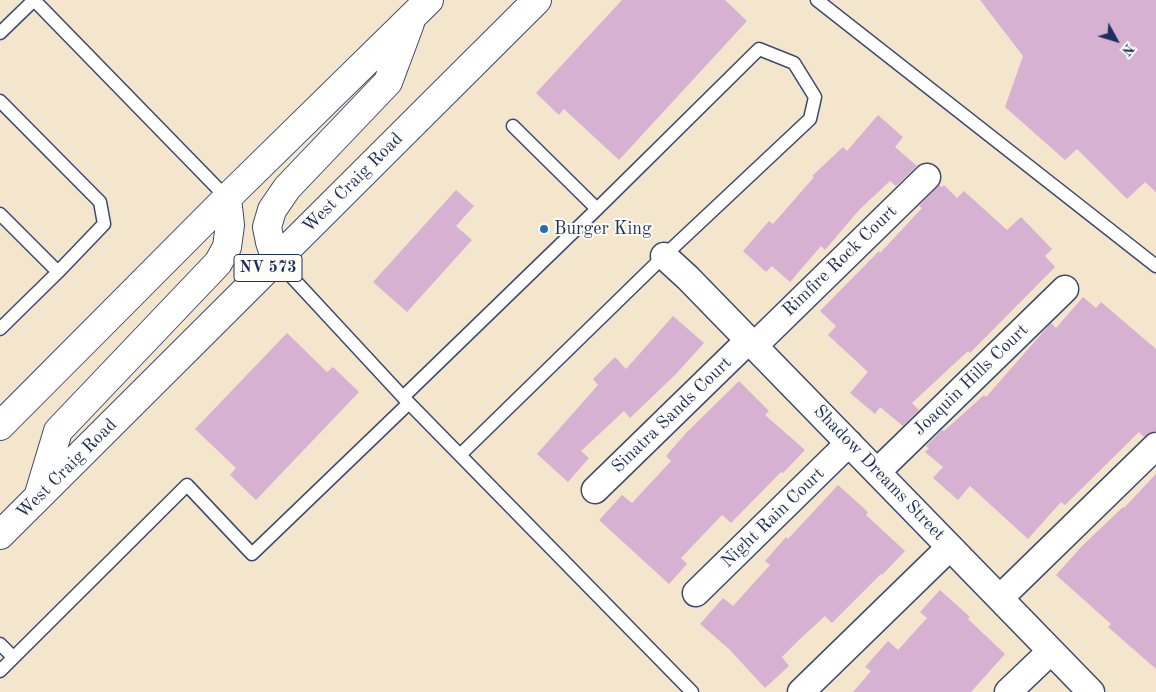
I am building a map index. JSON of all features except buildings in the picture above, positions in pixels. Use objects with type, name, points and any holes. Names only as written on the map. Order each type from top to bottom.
[{"type":"main road","name":"West Craig Road","points":[[0,535],[536,0]]},
{"type":"main road","points":[[276,260],[267,227],[272,210],[286,188],[388,82],[420,8]]},
{"type":"main road","points":[[0,426],[420,8]]},
{"type":"main road","points":[[38,498],[58,431],[218,262],[227,247],[230,225],[227,198]]},
{"type":"street","name":"Rimfire Rock Court","points":[[752,343],[927,177]]},
{"type":"street","name":"Shadow Dreams Street","points":[[664,256],[752,343],[1091,692]]},
{"type":"street","name":"Joaquin Hills Court","points":[[877,472],[1065,289]]},
{"type":"street","name":"Sinatra Sands Court","points":[[596,490],[752,343]]},
{"type":"street","name":"Night Rain Court","points":[[696,593],[849,443]]},
{"type":"street","points":[[1000,598],[1156,446]]},
{"type":"street","points":[[801,692],[950,547]]},
{"type":"street","points":[[1008,692],[1051,650]]},
{"type":"lane","points":[[0,33],[34,0],[227,198]]},
{"type":"lane","points":[[817,0],[1156,266]]},
{"type":"lane","points":[[0,671],[188,485],[252,554],[760,49],[794,63],[814,97],[810,119],[664,256],[460,455]]},
{"type":"lane","points":[[0,101],[100,202],[104,224],[0,329]]},
{"type":"lane","points":[[514,126],[598,209]]},
{"type":"lane","points":[[0,214],[58,272]]},
{"type":"lane","points":[[276,260],[406,400],[692,692]]},
{"type":"lane","points":[[0,644],[13,657]]},
{"type":"place","name":"Burger King","points":[[544,229]]}]
